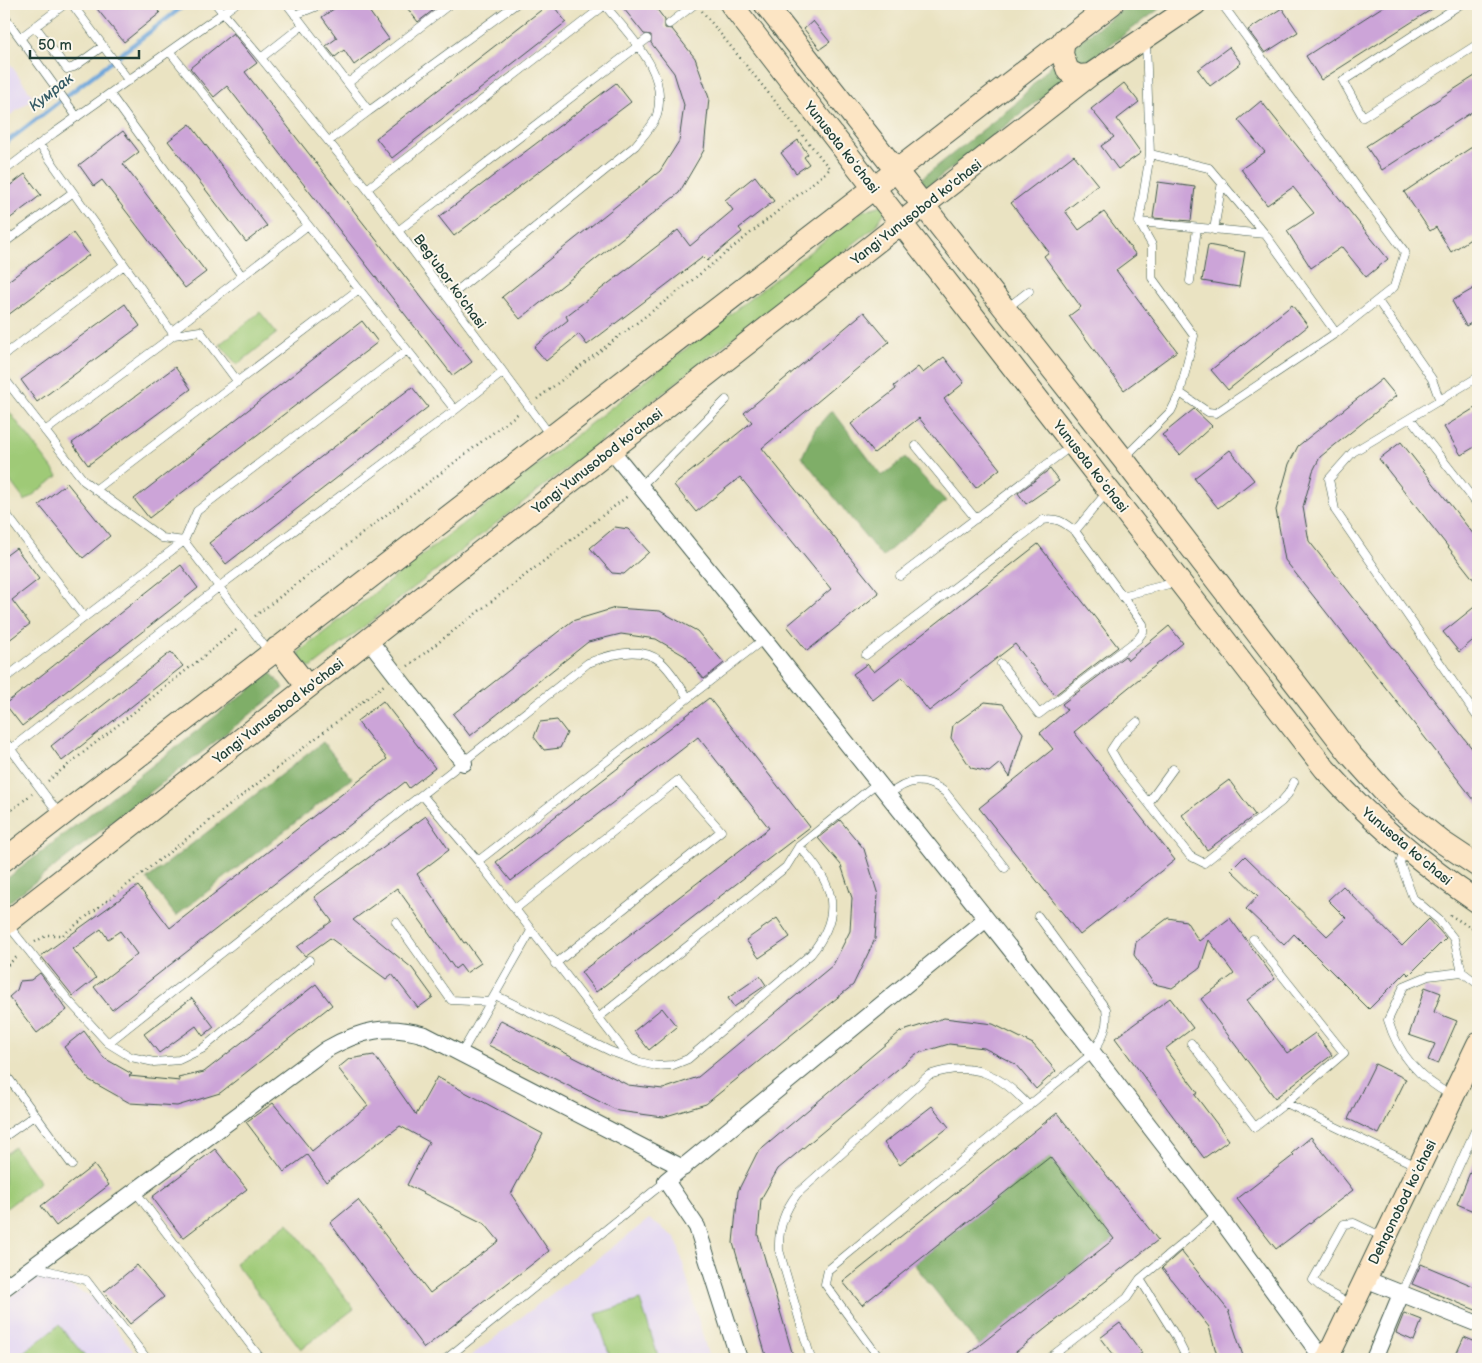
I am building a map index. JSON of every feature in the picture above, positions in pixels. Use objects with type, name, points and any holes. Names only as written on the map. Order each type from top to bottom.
[{"type":"main road","name":"Yunusota koʻchasi","points":[[731,4],[1181,581],[1325,769],[1363,811],[1404,847],[1478,902]]},
{"type":"main road","name":"Yunusota koʻchasi","points":[[765,4],[1123,459],[1372,781],[1421,825],[1478,866]]},
{"type":"main road","points":[[4,860],[873,186],[1112,4]]},
{"type":"main road","name":"Yangi Yunusobod ko'chasi","points":[[5,924],[1090,75],[1195,4]]},
{"type":"main road","points":[[1064,39],[1062,54],[1068,71],[1079,76],[1090,75]]},
{"type":"main road","points":[[274,650],[308,687]]},
{"type":"main road","name":"Dehqonobod koʻchasi","points":[[1325,1359],[1478,1044]]},
{"type":"street","points":[[611,450],[764,639],[1093,1053],[1217,1214],[1325,1359]]},
{"type":"street","points":[[369,640],[464,763]]},
{"type":"street","points":[[740,1359],[697,1227],[666,1182],[986,919]]},
{"type":"street","points":[[4,1288],[326,1048],[348,1037],[384,1029],[403,1029],[425,1035],[683,1168]]},
{"type":"street","points":[[1365,1278],[1478,1324]]},
{"type":"street","points":[[1374,1359],[1401,1294]]},
{"type":"lane","points":[[20,38],[65,4]]},
{"type":"lane","points":[[72,4],[129,81]]},
{"type":"lane","name":"Beg'ubor ko'chasi","points":[[216,4],[367,189],[502,373],[551,436]]},
{"type":"lane","points":[[4,172],[39,144],[235,4]]},
{"type":"lane","points":[[287,4],[369,112]]},
{"type":"lane","points":[[296,15],[322,4]]},
{"type":"lane","points":[[348,83],[450,4]]},
{"type":"lane","points":[[329,141],[516,4]]},
{"type":"lane","points":[[367,189],[604,4],[654,67],[659,90],[657,116],[635,146],[448,298]]},
{"type":"lane","points":[[669,24],[696,4]]},
{"type":"lane","points":[[1180,393],[1208,412],[1216,413],[1336,333],[1378,301],[1394,287],[1405,252],[1222,4]]},
{"type":"lane","points":[[1461,4],[1343,81],[1363,117],[1478,44]]},
{"type":"lane","points":[[4,16],[77,117]]},
{"type":"lane","points":[[261,58],[303,25]]},
{"type":"lane","points":[[35,26],[68,69],[74,67],[103,46]]},
{"type":"lane","points":[[1123,459],[1172,411],[1180,393],[1194,336],[1152,278],[1152,245],[1139,222],[1150,154],[1146,36]]},
{"type":"lane","points":[[398,231],[647,39]]},
{"type":"lane","points":[[170,52],[455,410]]},
{"type":"lane","points":[[110,94],[242,276]]},
{"type":"lane","points":[[39,144],[173,333]]},
{"type":"lane","points":[[1150,154],[1209,168],[1265,234],[1336,333]]},
{"type":"lane","points":[[1214,230],[1222,182]]},
{"type":"lane","points":[[4,243],[72,193]]},
{"type":"lane","points":[[1139,222],[1265,234]]},
{"type":"lane","points":[[45,432],[308,225]]},
{"type":"lane","points":[[1190,281],[1197,228]]},
{"type":"lane","points":[[4,355],[124,265]]},
{"type":"lane","points":[[95,490],[359,289]]},
{"type":"lane","points":[[1005,309],[1029,291]]},
{"type":"lane","points":[[1378,301],[1432,379],[1440,400]]},
{"type":"lane","points":[[173,333],[200,331],[238,382]]},
{"type":"lane","points":[[4,679],[184,541],[197,511],[407,350]]},
{"type":"lane","points":[[7,751],[220,586],[502,373]]},
{"type":"lane","points":[[1478,377],[1354,452],[1329,479],[1335,510],[1478,718]]},
{"type":"lane","points":[[4,378],[84,481],[162,538],[184,541],[247,622],[274,650]]},
{"type":"lane","points":[[640,487],[726,400]]},
{"type":"lane","points":[[1410,418],[1478,505]]},
{"type":"lane","points":[[900,576],[1074,444]]},
{"type":"lane","points":[[916,446],[976,519]]},
{"type":"lane","points":[[1075,531],[1110,490]]},
{"type":"lane","points":[[4,511],[84,618]]},
{"type":"lane","points":[[866,655],[1043,520],[1053,518],[1060,520],[1075,531],[1143,624],[1143,632],[1138,639],[1039,714],[1034,710],[1001,664]]},
{"type":"lane","points":[[4,526],[11,520]]},
{"type":"lane","points":[[1122,596],[1181,581]]},
{"type":"lane","points":[[478,861],[764,639]]},
{"type":"lane","points":[[108,1043],[423,796],[588,663],[605,656],[623,653],[643,654],[659,660],[688,698]]},
{"type":"lane","points":[[1137,722],[1119,738],[1111,750],[1122,771],[1149,802],[1190,856],[1204,863],[1281,802],[1288,794],[1294,782]]},
{"type":"lane","points":[[4,740],[7,751],[40,788],[61,816]]},
{"type":"lane","points":[[1149,802],[1173,769]]},
{"type":"lane","points":[[598,1018],[786,867],[800,846],[882,789],[907,782],[922,781],[938,787],[945,792],[1005,868]]},
{"type":"lane","points":[[515,909],[677,782],[721,831],[555,964]]},
{"type":"lane","points":[[423,796],[478,861],[555,964],[629,1057]]},
{"type":"lane","points":[[396,922],[451,1000],[493,998],[610,1051],[656,1066],[673,1065],[688,1059],[811,954],[820,943],[830,919],[830,892],[820,869],[800,846]]},
{"type":"lane","points":[[1404,847],[1400,863],[1413,898],[1439,920],[1454,939],[1462,972],[1478,984]]},
{"type":"lane","points":[[880,1359],[825,1284],[828,1270],[1093,1053],[1104,1034],[1108,1017],[1106,1009],[1038,916]]},
{"type":"lane","points":[[5,924],[70,1002],[108,1043],[130,1056],[142,1060],[167,1062],[191,1056],[202,1049],[309,960]]},
{"type":"lane","points":[[461,1054],[531,931]]},
{"type":"lane","points":[[1191,1043],[1254,1127],[1286,1103],[1344,1053],[1253,939]]},
{"type":"lane","points":[[1453,1096],[1440,1089],[1408,1063],[1392,1034],[1388,1020],[1404,986],[1428,976],[1462,972]]},
{"type":"lane","points":[[811,1359],[780,1250],[779,1237],[787,1207],[797,1194],[930,1074],[960,1068],[983,1072],[1014,1089],[1029,1106]]},
{"type":"lane","points":[[4,1072],[72,1165]]},
{"type":"lane","points":[[1286,1103],[1419,1167]]},
{"type":"lane","points":[[4,1137],[35,1115]]},
{"type":"lane","points":[[1401,1294],[1478,1124]]},
{"type":"lane","points":[[446,1359],[666,1182]]},
{"type":"lane","points":[[134,1191],[261,1359]]},
{"type":"lane","points":[[1048,1359],[1127,1298],[1140,1279],[1217,1214]]},
{"type":"lane","points":[[1352,1305],[1324,1290],[1313,1280],[1317,1270],[1344,1224],[1354,1223],[1385,1238]]},
{"type":"lane","points":[[32,1266],[86,1280],[147,1359]]},
{"type":"lane","points":[[1140,1279],[1175,1335],[1187,1359]]},
{"type":"path","points":[[4,816],[247,622],[686,286],[830,169],[696,4]]},
{"type":"path","points":[[4,968],[26,949],[47,935],[63,935],[640,487]]},
{"type":"shaded area","points":[[4,55],[34,98],[4,120]]},
{"type":"shaded area","points":[[649,1219],[676,1238],[709,1359],[467,1359]]},
{"type":"shaded area","points":[[42,1272],[94,1298],[139,1359],[4,1359],[4,1302]]},
{"type":"green space","points":[[1130,4],[1166,4],[1088,61],[1081,62],[1075,59],[1074,45]]},
{"type":"green space","points":[[1054,62],[1066,79],[927,187],[921,179],[1014,105]]},
{"type":"green space","points":[[882,205],[886,210],[875,227],[311,668],[301,662],[299,652],[862,211]]},
{"type":"green space","points":[[260,312],[277,333],[237,365],[220,344]]},
{"type":"green space","points":[[5,406],[58,476],[25,501],[4,473]]},
{"type":"green space","points":[[832,410],[882,476],[905,458],[946,501],[882,557],[802,457],[815,429]]},
{"type":"green space","points":[[271,673],[284,688],[4,906],[4,881]]},
{"type":"green space","points":[[323,742],[352,778],[176,916],[147,879]]},
{"type":"green space","points":[[14,1147],[40,1182],[4,1210],[4,1155]]},
{"type":"green space","points":[[1050,1157],[1114,1239],[979,1346],[914,1264]]},
{"type":"green space","points":[[288,1223],[354,1309],[301,1349],[235,1263]]},
{"type":"green space","points":[[640,1300],[659,1359],[611,1359],[596,1314]]},
{"type":"green space","points":[[59,1325],[87,1359],[16,1359]]},
{"type":"building","points":[[93,4],[152,4],[160,13],[124,42]]},
{"type":"building","points":[[341,4],[364,4],[389,39],[354,65],[344,50],[335,57],[326,46],[337,38],[322,17]]},
{"type":"building","points":[[404,4],[441,4],[418,22]]},
{"type":"building","points":[[549,4],[552,4],[566,22],[392,158],[376,138]]},
{"type":"building","points":[[620,4],[653,4],[665,20],[665,28],[672,29],[695,58],[709,98],[704,150],[679,193],[520,319],[502,297],[660,171],[679,141],[684,105],[674,73],[651,43],[651,35],[644,34]]},
{"type":"building","points":[[1387,4],[1440,4],[1321,80],[1306,56]]},
{"type":"building","points":[[1282,8],[1298,32],[1265,53],[1248,30]]},
{"type":"building","points":[[813,21],[830,42],[820,49],[804,29]]},
{"type":"building","points":[[233,33],[257,63],[245,72],[472,362],[453,376],[227,86],[214,97],[190,68]]},
{"type":"building","points":[[1229,47],[1241,63],[1210,86],[1198,70]]},
{"type":"building","points":[[1478,74],[1478,108],[1382,170],[1366,146]]},
{"type":"building","points":[[616,83],[631,102],[454,236],[439,217]]},
{"type":"building","points":[[1124,83],[1139,102],[1117,119],[1141,153],[1118,169],[1101,146],[1114,137],[1091,109]]},
{"type":"building","points":[[1261,101],[1388,259],[1366,277],[1342,247],[1311,268],[1287,231],[1314,213],[1293,187],[1267,205],[1241,169],[1265,152],[1238,120]]},
{"type":"building","points":[[190,124],[267,226],[246,242],[168,141]]},
{"type":"building","points":[[123,131],[139,152],[123,164],[206,272],[185,288],[102,180],[94,186],[79,165]]},
{"type":"building","points":[[798,140],[808,154],[804,157],[809,164],[796,173],[781,153]]},
{"type":"building","points":[[1478,143],[1478,234],[1451,252],[1436,227],[1430,231],[1404,192]]},
{"type":"building","points":[[1074,155],[1098,185],[1065,211],[1079,230],[1104,212],[1136,255],[1116,270],[1177,351],[1124,390],[1069,316],[1081,307],[1044,256],[1049,252],[1011,203]]},
{"type":"building","points":[[25,174],[41,195],[4,223],[4,190]]},
{"type":"building","points":[[755,176],[774,201],[739,228],[742,232],[707,261],[703,257],[587,345],[579,334],[546,361],[534,347],[568,320],[566,316],[678,230],[690,246],[733,210],[725,200]]},
{"type":"building","points":[[1158,182],[1195,187],[1191,221],[1153,218]]},
{"type":"building","points":[[73,233],[89,255],[4,318],[4,284]]},
{"type":"building","points":[[1208,245],[1245,252],[1239,287],[1202,281]]},
{"type":"building","points":[[1478,286],[1478,319],[1466,326],[1452,301]]},
{"type":"building","points":[[125,304],[140,326],[37,402],[21,380]]},
{"type":"building","points":[[1292,305],[1308,326],[1228,390],[1211,370]]},
{"type":"building","points":[[864,312],[889,342],[762,448],[879,593],[807,651],[787,626],[831,589],[740,477],[696,512],[674,485],[752,422],[744,413]]},
{"type":"building","points":[[362,321],[378,342],[149,518],[134,499]]},
{"type":"building","points":[[944,357],[964,383],[944,399],[1000,469],[976,488],[919,418],[874,453],[851,424],[896,389],[894,386],[918,367],[923,373]]},
{"type":"building","points":[[175,367],[191,389],[88,465],[72,443]]},
{"type":"building","points":[[1382,379],[1396,396],[1320,457],[1313,471],[1303,507],[1309,541],[1478,756],[1478,805],[1285,560],[1276,510],[1289,464],[1298,446]]},
{"type":"building","points":[[412,387],[428,407],[226,564],[209,543]]},
{"type":"building","points":[[1478,406],[1478,445],[1461,455],[1444,427]]},
{"type":"building","points":[[1194,409],[1212,426],[1180,455],[1162,435]]},
{"type":"building","points":[[1401,442],[1478,540],[1478,585],[1379,459]]},
{"type":"building","points":[[1230,450],[1254,480],[1218,508],[1194,478]]},
{"type":"building","points":[[1050,469],[1059,481],[1026,504],[1018,493]]},
{"type":"building","points":[[67,483],[110,536],[83,558],[39,505]]},
{"type":"building","points":[[615,527],[628,529],[649,552],[624,574],[612,573],[590,548]]},
{"type":"building","points":[[1038,544],[1118,647],[1055,695],[1015,644],[929,711],[902,677],[873,700],[853,674],[867,664],[874,672]]},
{"type":"building","points":[[16,548],[39,579],[12,600],[30,624],[4,644],[4,557]]},
{"type":"building","points":[[181,565],[198,588],[22,726],[5,704]]},
{"type":"building","points":[[1478,604],[1478,636],[1459,652],[1443,632]]},
{"type":"building","points":[[615,608],[660,611],[697,631],[724,663],[704,679],[685,656],[656,639],[621,634],[588,642],[470,736],[453,714],[572,621]]},
{"type":"building","points":[[1169,626],[1183,643],[1074,732],[1175,860],[1080,935],[979,808],[1053,749],[1040,733],[1067,710],[1062,704],[1125,656],[1128,660]]},
{"type":"building","points":[[171,652],[183,666],[62,761],[51,746]]},
{"type":"building","points":[[709,698],[810,827],[596,992],[581,972],[769,828],[698,737],[511,881],[496,862]]},
{"type":"building","points":[[383,701],[435,768],[409,788],[405,782],[112,1010],[94,987],[137,954],[120,931],[108,939],[101,929],[73,949],[96,978],[73,996],[41,956],[138,886],[170,928],[387,759],[357,721]]},
{"type":"building","points":[[985,702],[1003,704],[1023,733],[1010,777],[1000,763],[989,772],[971,768],[951,738],[953,725]]},
{"type":"building","points":[[557,720],[567,733],[560,748],[544,750],[534,737],[540,722]]},
{"type":"building","points":[[1229,780],[1255,815],[1207,850],[1182,815]]},
{"type":"building","points":[[426,816],[449,850],[417,874],[464,943],[466,942],[481,963],[466,973],[460,965],[455,969],[397,888],[353,920],[412,968],[433,997],[418,1008],[392,974],[386,979],[330,938],[305,956],[297,947],[332,921],[314,897]]},
{"type":"building","points":[[840,820],[864,849],[878,895],[875,939],[853,985],[706,1104],[663,1117],[618,1111],[488,1045],[501,1020],[628,1085],[663,1089],[698,1077],[833,965],[850,931],[852,898],[841,865],[818,838]]},
{"type":"building","points":[[1245,856],[1327,936],[1346,918],[1328,900],[1343,886],[1402,946],[1429,919],[1446,938],[1409,975],[1406,972],[1369,1009],[1294,934],[1284,945],[1246,909],[1258,896],[1231,870]]},
{"type":"building","points":[[777,918],[790,937],[759,958],[746,940]]},
{"type":"building","points":[[1168,918],[1186,921],[1199,941],[1230,918],[1275,979],[1247,1000],[1287,1053],[1315,1033],[1332,1055],[1275,1098],[1201,999],[1234,974],[1209,940],[1200,968],[1172,988],[1154,984],[1134,955],[1136,942]]},
{"type":"building","points":[[40,973],[67,1010],[37,1033],[9,997],[17,990],[20,981],[31,980]]},
{"type":"building","points":[[760,976],[766,985],[734,1007],[728,998]]},
{"type":"building","points":[[316,984],[332,1005],[220,1093],[177,1106],[130,1103],[89,1080],[64,1047],[84,1031],[104,1058],[132,1074],[129,1076],[180,1081],[178,1078],[204,1072]]},
{"type":"building","points":[[1425,987],[1441,993],[1434,1012],[1457,1021],[1438,1064],[1428,1060],[1435,1044],[1409,1035]]},
{"type":"building","points":[[192,998],[214,1027],[203,1036],[196,1026],[159,1053],[144,1034]]},
{"type":"building","points":[[1170,998],[1193,1028],[1165,1049],[1198,1093],[1195,1095],[1229,1140],[1204,1158],[1115,1038]]},
{"type":"building","points":[[662,1008],[677,1027],[649,1050],[634,1031]]},
{"type":"building","points":[[944,1018],[993,1024],[1033,1044],[1056,1071],[1036,1089],[1015,1064],[984,1048],[949,1044],[916,1054],[778,1169],[761,1199],[758,1235],[794,1359],[767,1359],[733,1243],[738,1191],[757,1153],[900,1032]]},
{"type":"building","points":[[374,1055],[416,1115],[437,1077],[543,1134],[511,1194],[549,1251],[424,1348],[330,1223],[358,1200],[430,1293],[499,1241],[485,1224],[407,1185],[429,1142],[400,1126],[326,1182],[307,1155],[284,1172],[246,1122],[273,1103],[312,1151],[368,1106],[338,1068],[349,1059]]},
{"type":"building","points":[[1375,1064],[1406,1079],[1379,1134],[1348,1119]]},
{"type":"building","points":[[932,1106],[949,1127],[900,1165],[884,1143]]},
{"type":"building","points":[[1057,1113],[1158,1240],[1007,1359],[962,1359],[1114,1239],[1050,1157],[862,1305],[843,1282]]},
{"type":"building","points":[[1311,1137],[1353,1190],[1276,1249],[1237,1199],[1294,1155],[1292,1153]]},
{"type":"building","points":[[215,1149],[247,1189],[183,1238],[152,1197]]},
{"type":"building","points":[[1478,1153],[1478,1213],[1457,1204]]},
{"type":"building","points":[[94,1165],[109,1185],[56,1226],[41,1206]]},
{"type":"building","points":[[1181,1251],[1228,1310],[1244,1359],[1218,1359],[1209,1327],[1162,1268]]},
{"type":"building","points":[[1421,1264],[1478,1288],[1478,1311],[1412,1284]]},
{"type":"building","points":[[137,1265],[164,1297],[130,1324],[104,1292]]},
{"type":"building","points":[[1404,1313],[1422,1320],[1414,1341],[1396,1333]]},
{"type":"building","points":[[1120,1323],[1142,1353],[1133,1359],[1116,1359],[1100,1338]]},
{"type":"building","points":[[1464,1337],[1478,1343],[1478,1359],[1454,1359]]},
{"type":"waterway","name":"Кумрак","points":[[4,144],[186,4]]}]
